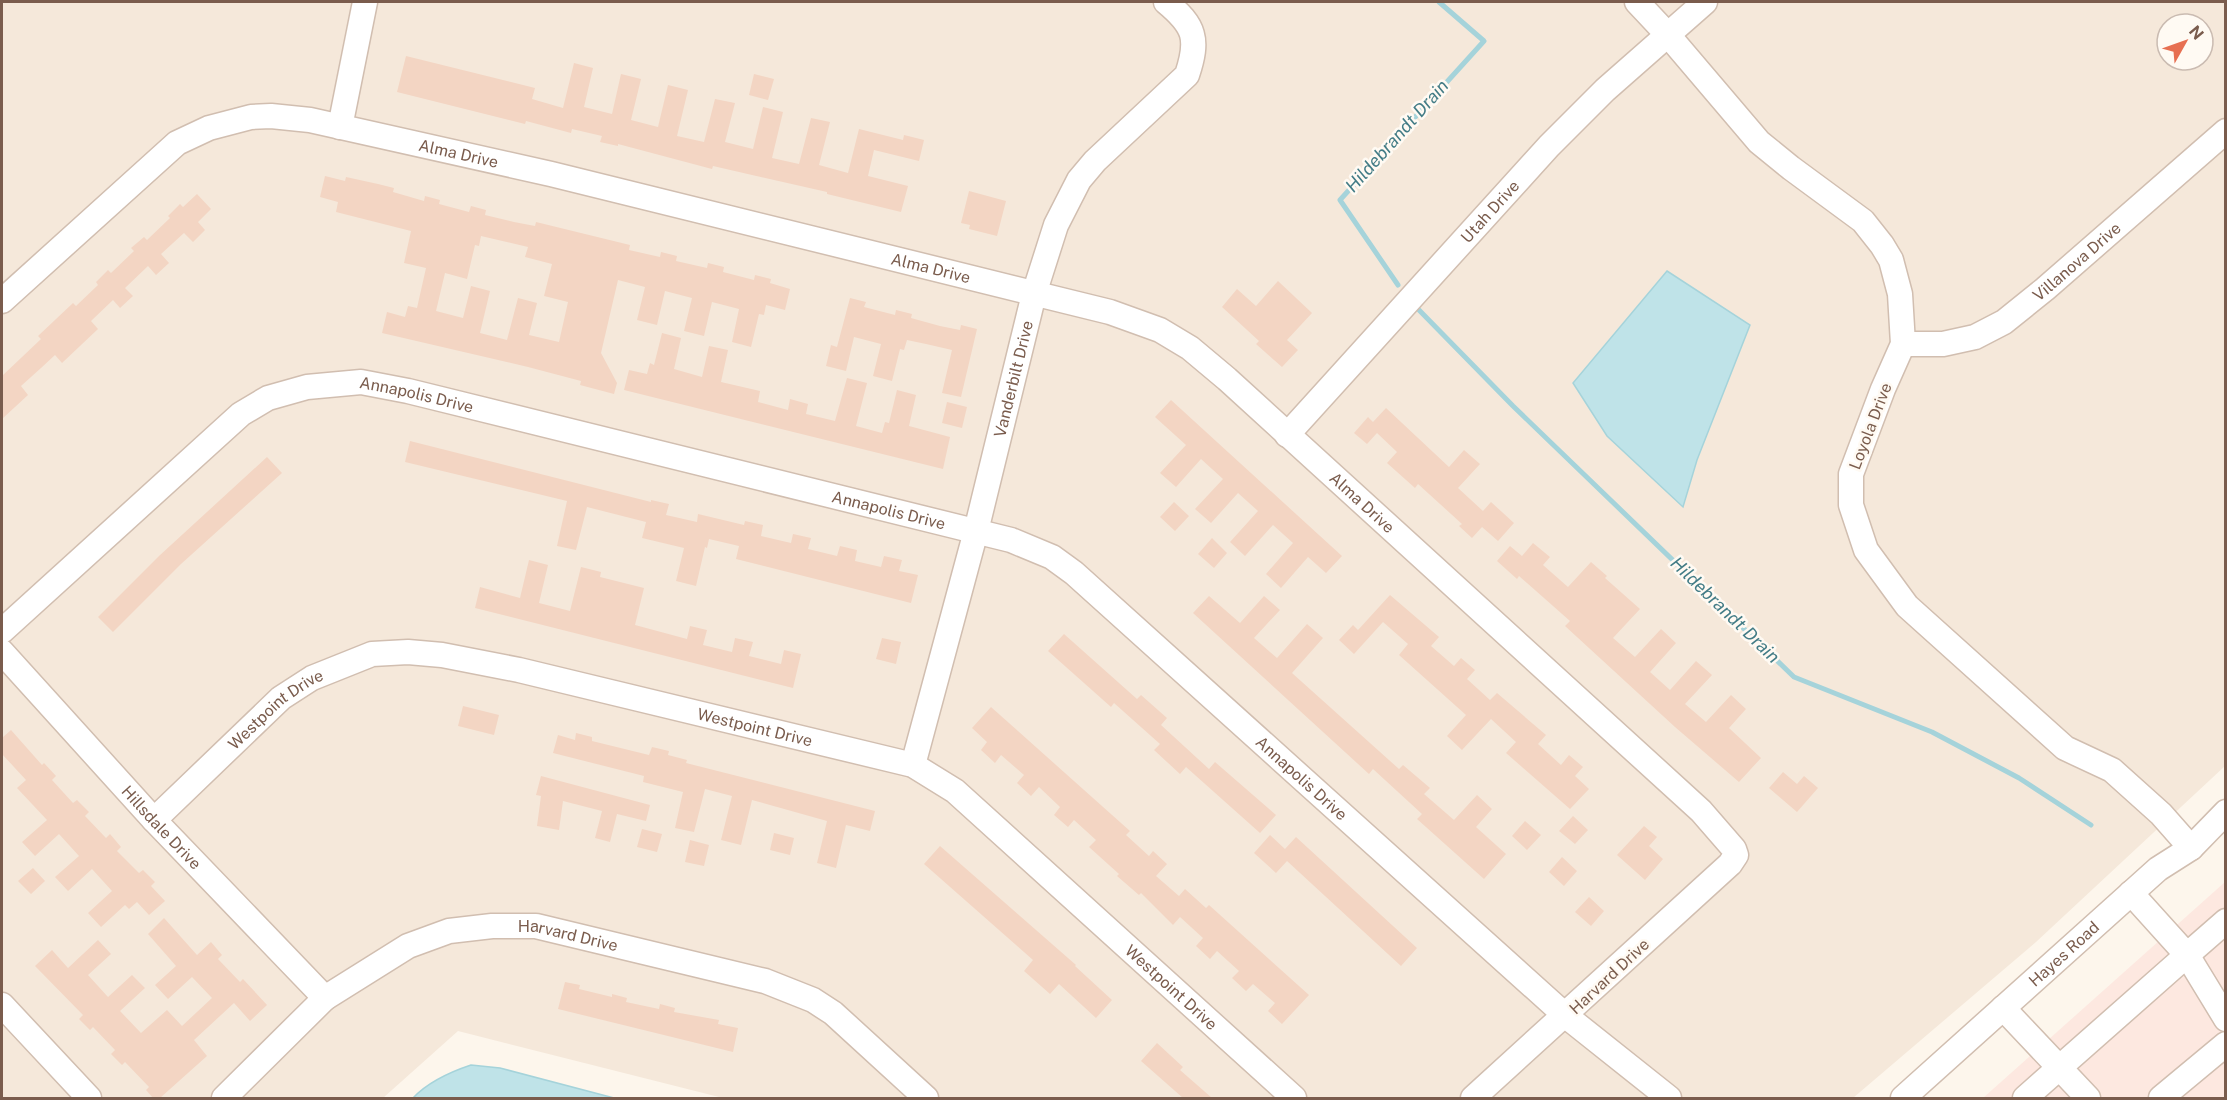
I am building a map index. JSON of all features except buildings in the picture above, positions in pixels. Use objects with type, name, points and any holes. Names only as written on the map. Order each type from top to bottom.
[{"type":"street","points":[[340,127],[365,2]]},
{"type":"street","name":"Vanderbilt Drive","points":[[913,765],[976,531],[1034,294],[1056,225],[1079,180],[1118,138],[1187,75],[1195,49],[1194,37],[1177,11],[1166,2]]},
{"type":"street","name":"Loyola Drive","points":[[1637,2],[1759,142],[1863,221],[1891,260],[1900,294],[1903,344],[1883,389],[1851,474],[1851,505],[1866,550],[1907,606],[2065,748],[2112,770],[2161,814],[2191,848]]},
{"type":"street","name":"Utah Drive","points":[[1287,435],[1549,146],[1605,90],[1705,2]]},
{"type":"street","name":"Alma Drive","points":[[2,301],[164,153],[193,135],[225,123],[271,116],[310,120],[551,174],[1110,312],[1160,330],[1190,348],[1701,811],[1734,849]]},
{"type":"street","name":"Villanova Drive","points":[[1903,344],[1943,344],[1975,337],[2004,322],[2045,290],[2226,131]]},
{"type":"street","name":"Annapolis Drive","points":[[2,631],[241,414],[268,398],[307,387],[361,382],[408,391],[976,531],[1033,548],[1052,557],[1074,573],[1566,1016],[1669,1098]]},
{"type":"street","name":"Hillsdale Drive","points":[[2,652],[154,820],[326,998]]},
{"type":"street","name":"Westpoint Drive","points":[[154,820],[281,698],[312,678],[372,654],[442,655],[497,666],[913,765],[955,791],[1294,1098]]},
{"type":"street","name":"Hayes Road","points":[[1903,1098],[2158,869],[2191,848],[2226,812]]},
{"type":"street","name":"Harvard Drive","points":[[1473,1098],[1566,1016],[1730,864],[1736,855],[1734,849]]},
{"type":"street","points":[[2131,893],[2187,955],[2226,1019]]},
{"type":"street","points":[[2025,1098],[2226,921]]},
{"type":"street","name":"Harvard Drive","points":[[224,1098],[326,998],[408,946],[449,931],[492,926],[536,926],[765,981],[791,990],[833,1013],[926,1098]]},
{"type":"street","points":[[2,1005],[89,1098]]},
{"type":"street","points":[[2003,1008],[2088,1098]]},
{"type":"street","points":[[2161,1098],[2226,1044]]},
{"type":"shaded area","points":[[2,2],[2225,2],[2225,766],[2036,942],[1853,1098],[723,1098],[458,1031],[383,1098],[2,1098]]},
{"type":"shaded area","points":[[2225,882],[2225,1098],[1983,1098]]},
{"type":"water","points":[[1667,271],[1750,325],[1697,460],[1683,507],[1607,436],[1573,383]]},
{"type":"water","points":[[471,1065],[500,1068],[614,1098],[413,1098],[440,1078]]},
{"type":"waterway","name":"Hildebrandt Drain","points":[[1398,285],[1340,200],[1484,41],[1439,2]]},
{"type":"waterway","name":"Hildebrandt Drain","points":[[1419,310],[1513,406],[1794,677],[1932,732],[2019,778],[2091,825]]}]
